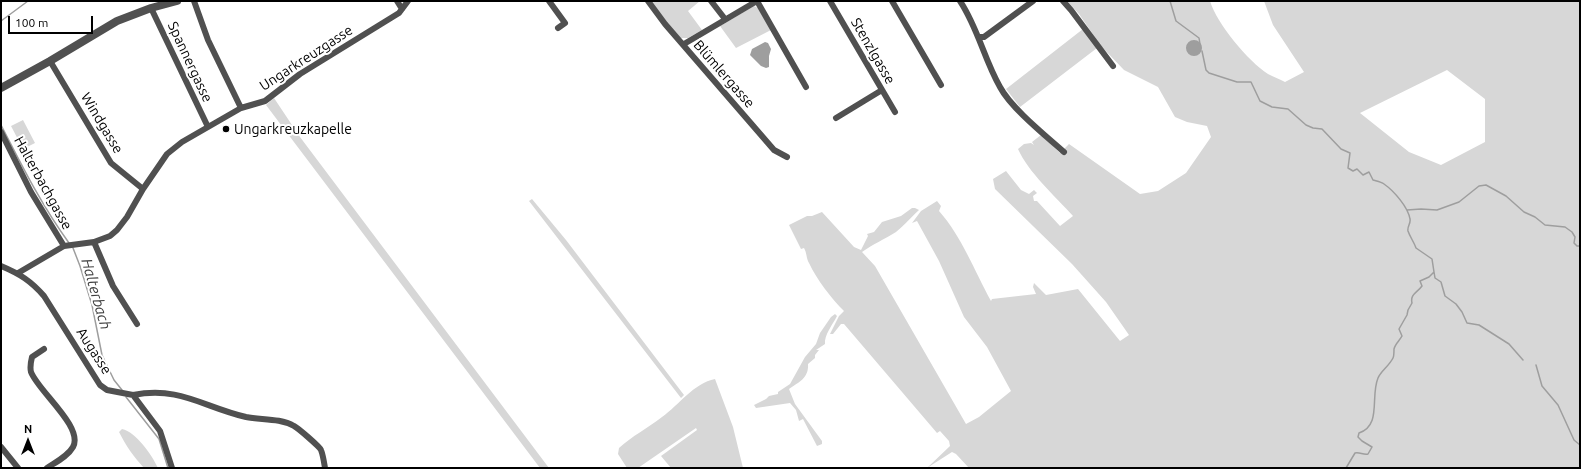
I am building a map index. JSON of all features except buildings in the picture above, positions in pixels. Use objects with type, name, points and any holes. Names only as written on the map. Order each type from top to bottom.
[{"type":"street","points":[[1,88],[117,21],[151,8],[177,1]]},
{"type":"street","points":[[194,1],[208,40],[241,108]]},
{"type":"street","points":[[397,1],[402,9]]},
{"type":"street","name":"Ungarkreuzgasse","points":[[18,273],[68,245],[94,242],[110,236],[117,230],[127,217],[143,189],[167,154],[182,142],[241,108],[265,101],[300,74],[399,13],[408,1]]},
{"type":"street","points":[[549,1],[565,23],[558,28]]},
{"type":"street","name":"Blümlergasse","points":[[648,1],[774,150],[777,153],[787,157]]},
{"type":"street","points":[[711,1],[725,19]]},
{"type":"street","points":[[684,44],[757,1],[806,87]]},
{"type":"street","name":"Stenzlgasse","points":[[830,1],[895,112]]},
{"type":"street","points":[[892,1],[941,85]]},
{"type":"street","points":[[960,1],[967,12],[990,69],[1001,89],[1018,109],[1064,152]]},
{"type":"street","points":[[978,37],[984,37],[1033,1]]},
{"type":"street","points":[[1063,1],[1113,66]]},
{"type":"street","name":"Spannergasse","points":[[151,8],[208,127]]},
{"type":"street","name":"Windgasse","points":[[50,61],[111,163],[143,189]]},
{"type":"street","points":[[836,118],[882,90]]},
{"type":"street","name":"Halterbachgasse","points":[[1,132],[31,192],[68,245]]},
{"type":"street","points":[[94,242],[113,286],[137,324]]},
{"type":"street","name":"Augasse","points":[[1,266],[18,273],[33,284],[44,296],[100,385],[107,390],[131,394],[165,392],[188,397],[246,416],[283,422],[295,426],[321,448],[325,468]]},
{"type":"street","points":[[44,349],[32,357],[31,371],[43,390],[72,427],[75,438],[74,446],[68,453],[47,468]]},
{"type":"street","points":[[131,394],[160,431],[172,468]]},
{"type":"street","points":[[1,448],[18,468]]},
{"type":"shaded area","points":[[650,1],[700,1],[688,11],[702,30],[688,38],[681,38]]},
{"type":"shaded area","points":[[1067,1],[1210,1],[1226,31],[1251,60],[1268,74],[1285,82],[1304,72],[1273,25],[1264,1],[1580,1],[1580,468],[969,468],[956,454],[952,452],[927,468],[950,446],[949,441],[940,431],[937,433],[844,324],[841,324],[833,334],[830,334],[839,316],[844,311],[829,295],[816,276],[808,261],[804,248],[801,249],[789,225],[807,216],[812,216],[822,212],[854,247],[861,250],[868,236],[867,234],[874,232],[882,222],[901,216],[912,208],[919,210],[896,232],[862,252],[875,266],[966,424],[979,417],[1011,391],[987,347],[964,317],[939,261],[917,221],[912,223],[921,211],[937,201],[941,206],[939,211],[961,243],[991,301],[992,299],[1036,294],[1033,287],[1034,283],[1046,295],[1078,289],[1120,341],[1129,335],[1106,302],[1072,264],[995,189],[993,179],[1006,171],[1021,190],[1029,194],[1034,190],[1037,193],[1033,196],[1034,201],[1037,201],[1060,226],[1073,216],[1028,166],[1018,149],[1024,144],[1031,143],[1034,145],[1032,142],[1041,135],[1060,153],[1069,144],[1140,194],[1158,191],[1186,173],[1211,137],[1207,126],[1187,122],[1175,117],[1158,87],[1124,70],[1101,46],[1079,14]],"holes":[[[1447,70],[1485,99],[1485,142],[1441,165],[1409,152],[1360,113]]]},
{"type":"shaded area","points":[[754,6],[758,8],[771,30],[736,48],[720,26]]},
{"type":"shaded area","points":[[1083,29],[1097,48],[1020,107],[1006,89]]},
{"type":"shaded area","points":[[1191,40],[1197,40],[1202,45],[1200,54],[1197,56],[1191,56],[1186,51],[1186,45]]},
{"type":"shaded area","points":[[765,42],[768,43],[771,49],[769,56],[769,67],[766,68],[761,66],[750,55],[752,49]]},
{"type":"shaded area","points":[[274,98],[300,137],[549,468],[540,468],[266,105]]},
{"type":"shaded area","points":[[23,120],[35,143],[23,149],[11,126]]},
{"type":"shaded area","points":[[532,199],[566,240],[684,395],[681,398],[529,201]]},
{"type":"shaded area","points":[[835,314],[837,316],[827,333],[825,344],[816,350],[819,350],[815,355],[815,358],[808,364],[807,373],[805,376],[800,382],[789,389],[795,404],[822,441],[822,444],[817,446],[803,419],[799,421],[796,410],[790,403],[756,408],[754,405],[769,396],[778,394],[778,392],[790,384],[805,357],[816,344],[820,333],[831,317]]},
{"type":"shaded area","points":[[715,379],[733,427],[743,468],[671,468],[661,456],[697,430],[696,428],[638,468],[627,468],[618,454],[619,448],[657,421],[693,390],[707,381]]},
{"type":"shaded area","points":[[122,429],[138,439],[148,451],[158,468],[144,468],[130,451],[119,432]]},
{"type":"waterway","points":[[1,21],[28,1]]},
{"type":"waterway","points":[[1170,1],[1176,21],[1199,38],[1200,44]]},
{"type":"waterway","points":[[1202,51],[1206,70],[1209,73],[1237,82],[1251,82],[1260,101],[1272,107],[1288,109],[1306,125],[1313,128],[1322,129],[1341,149],[1350,153],[1348,168],[1353,171],[1357,169],[1363,175],[1369,172],[1373,180],[1383,183],[1388,187],[1400,200],[1409,214],[1410,221],[1408,231],[1416,248],[1432,259],[1434,272],[1429,277],[1420,281],[1422,286],[1413,296],[1407,315],[1399,329],[1402,336],[1396,344],[1393,358],[1378,378],[1371,424],[1359,433],[1358,437],[1372,447],[1368,454],[1355,453],[1346,468]]},
{"type":"waterway","name":"Halterbach","points":[[1,125],[41,200],[69,243]]},
{"type":"waterway","points":[[1407,210],[1437,210],[1459,202],[1479,186],[1486,185],[1506,196],[1524,212],[1535,217],[1545,225],[1565,227],[1572,232],[1575,237],[1574,243],[1577,246],[1580,246]]},
{"type":"waterway","name":"Halterbach","points":[[73,248],[92,305],[102,355],[114,380],[122,390]]},
{"type":"waterway","points":[[1434,272],[1435,278],[1441,282],[1445,296],[1456,304],[1467,323],[1479,325],[1509,344],[1523,360]]},
{"type":"waterway","points":[[1536,365],[1542,386],[1558,405],[1574,440],[1580,445]]},
{"type":"waterway","name":"Halterbach","points":[[126,397],[159,439],[168,468]]},
{"type":"place","name":"Ungarkreuzkapelle","points":[[226,129]]}]
